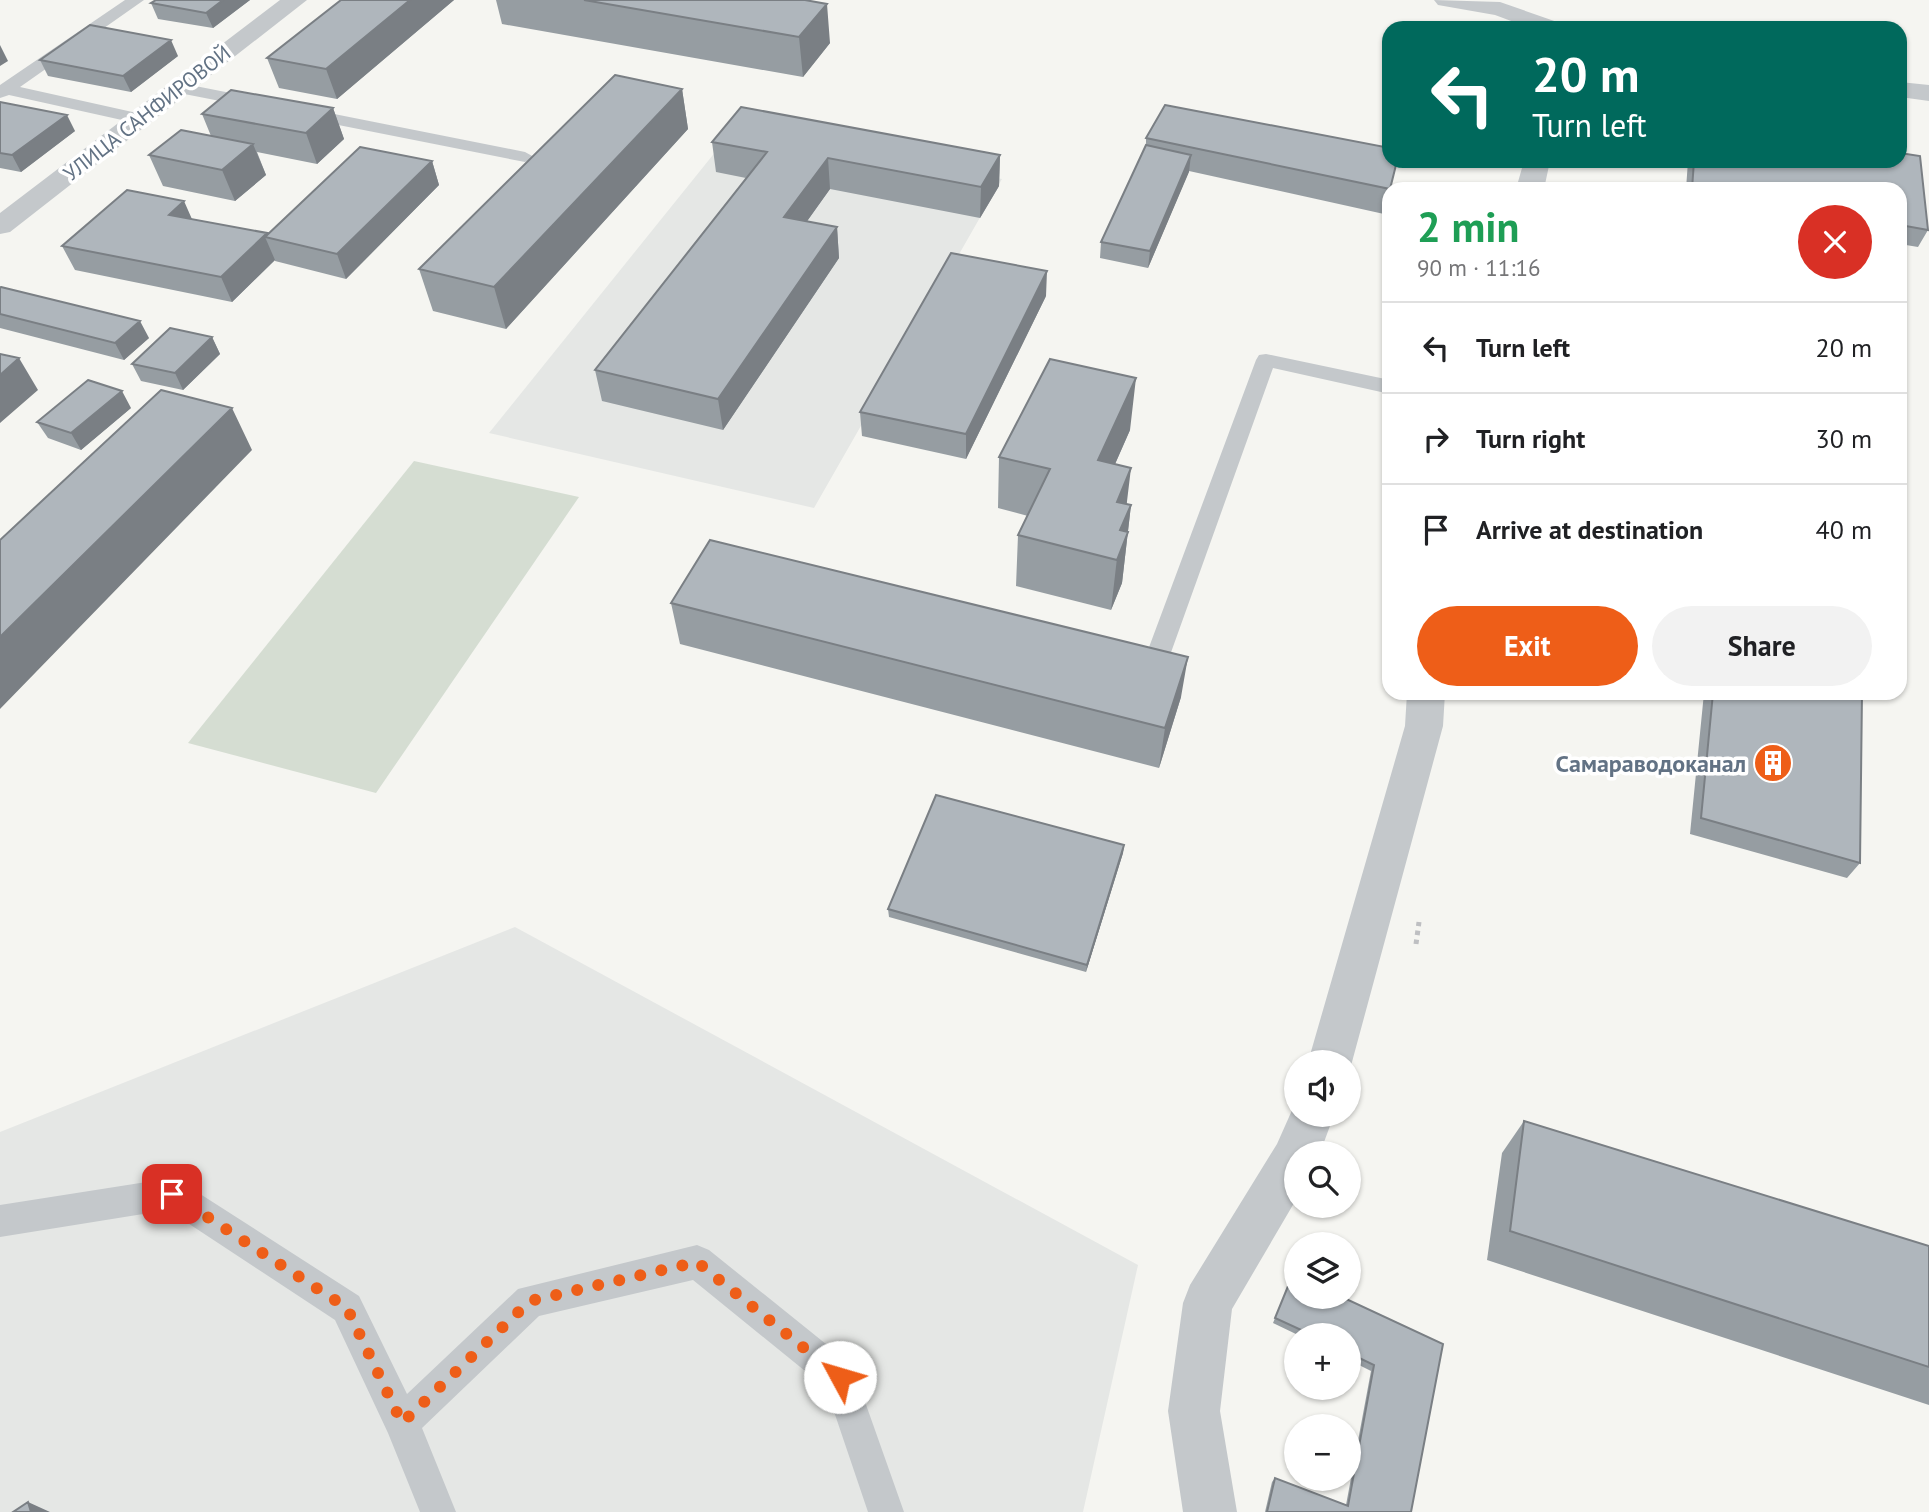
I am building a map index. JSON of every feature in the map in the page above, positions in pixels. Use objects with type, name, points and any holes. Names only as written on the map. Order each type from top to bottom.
[{"type":"street","name":"УЛИЦА САНФИРОВОЙ","points":[[0,226],[295,0]]},
{"type":"street","points":[[1446,0],[1502,5],[1537,21]]},
{"type":"street","points":[[1907,90],[1929,93]]},
{"type":"street","points":[[1332,1050],[1424,726],[1426,700]]},
{"type":"street","points":[[1210,1512],[1194,1411],[1208,1303],[1284,1176]]},
{"type":"lane","points":[[3,91],[136,0]]},
{"type":"lane","points":[[180,88],[526,157]]},
{"type":"lane","points":[[3,91],[140,118]]},
{"type":"lane","points":[[1157,658],[1266,360],[1382,385]]},
{"type":"lane","points":[[0,1221],[172,1194],[347,1308],[402,1423],[438,1512]]},
{"type":"lane","points":[[402,1423],[530,1301],[697,1262],[840,1377],[886,1512]]},
{"type":"shaded area","points":[[733,130],[1002,179],[814,508],[489,433]]},
{"type":"shaded area","points":[[414,461],[579,497],[376,793],[188,743]]},
{"type":"shaded area","points":[[515,927],[1138,1265],[1083,1512],[0,1512],[0,1132]]},
{"type":"building","points":[[156,0],[223,0],[206,13],[151,3]]},
{"type":"building","points":[[341,0],[410,0],[326,69],[267,58]]},
{"type":"building","points":[[584,0],[805,0],[827,4],[799,37]]},
{"type":"building","points":[[90,25],[171,40],[123,76],[40,60]]},
{"type":"building","points":[[615,75],[682,89],[494,287],[419,269]]},
{"type":"building","points":[[231,90],[333,108],[306,133],[202,114]]},
{"type":"building","points":[[0,102],[67,115],[12,155],[0,153]]},
{"type":"building","points":[[1165,105],[1382,146],[1382,168],[1395,168],[1392,182],[1382,182],[1382,187],[1146,138]]},
{"type":"building","points":[[741,107],[1000,155],[981,187],[828,158],[784,217],[837,227],[718,399],[595,370],[767,152],[712,142]]},
{"type":"building","points":[[181,130],[253,144],[222,170],[149,155]]},
{"type":"building","points":[[1146,145],[1191,155],[1150,251],[1101,242]]},
{"type":"building","points":[[360,147],[432,161],[337,254],[265,237]]},
{"type":"building","points":[[1907,154],[1920,156],[1928,230],[1907,226],[1907,182],[1692,182],[1694,168],[1907,168]]},
{"type":"building","points":[[127,190],[184,201],[169,215],[267,233],[221,277],[62,246]]},
{"type":"building","points":[[951,253],[1047,271],[966,434],[860,412]]},
{"type":"building","points":[[1,287],[140,321],[115,343],[0,314]]},
{"type":"building","points":[[170,328],[212,337],[175,373],[132,364]]},
{"type":"building","points":[[0,354],[19,358],[0,375]]},
{"type":"building","points":[[1050,359],[1136,378],[1098,460],[1131,468],[1117,502],[1131,505],[1120,530],[1128,532],[1117,560],[1018,535],[1050,469],[999,457]]},
{"type":"building","points":[[88,380],[122,391],[71,433],[37,422]]},
{"type":"building","points":[[161,390],[232,408],[0,637],[0,540]]},
{"type":"building","points":[[710,540],[1188,657],[1165,728],[671,603]]},
{"type":"building","name":"Самараводоканал","points":[[1712,700],[1862,700],[1860,863],[1701,818]]},
{"type":"building","points":[[936,795],[1124,845],[1087,965],[888,909]]},
{"type":"building","points":[[1524,1121],[1929,1246],[1929,1367],[1510,1231]]},
{"type":"building","points":[[1284,1296],[1284,1309],[1361,1309],[1361,1306],[1443,1344],[1411,1512],[1267,1512],[1275,1478],[1284,1481],[1284,1491],[1309,1491],[1348,1506],[1351,1491],[1361,1491],[1361,1436],[1374,1365],[1361,1359],[1361,1323],[1286,1323],[1275,1318]]},
{"type":"building","points":[[28,1502],[31,1512],[13,1512]]},
{"type":"place","name":"Самараводоканал","points":[[1773,763]]},
{"type":"route","points":[[172,1194],[347,1308],[402,1423],[530,1301],[697,1262],[840,1377]]}]
